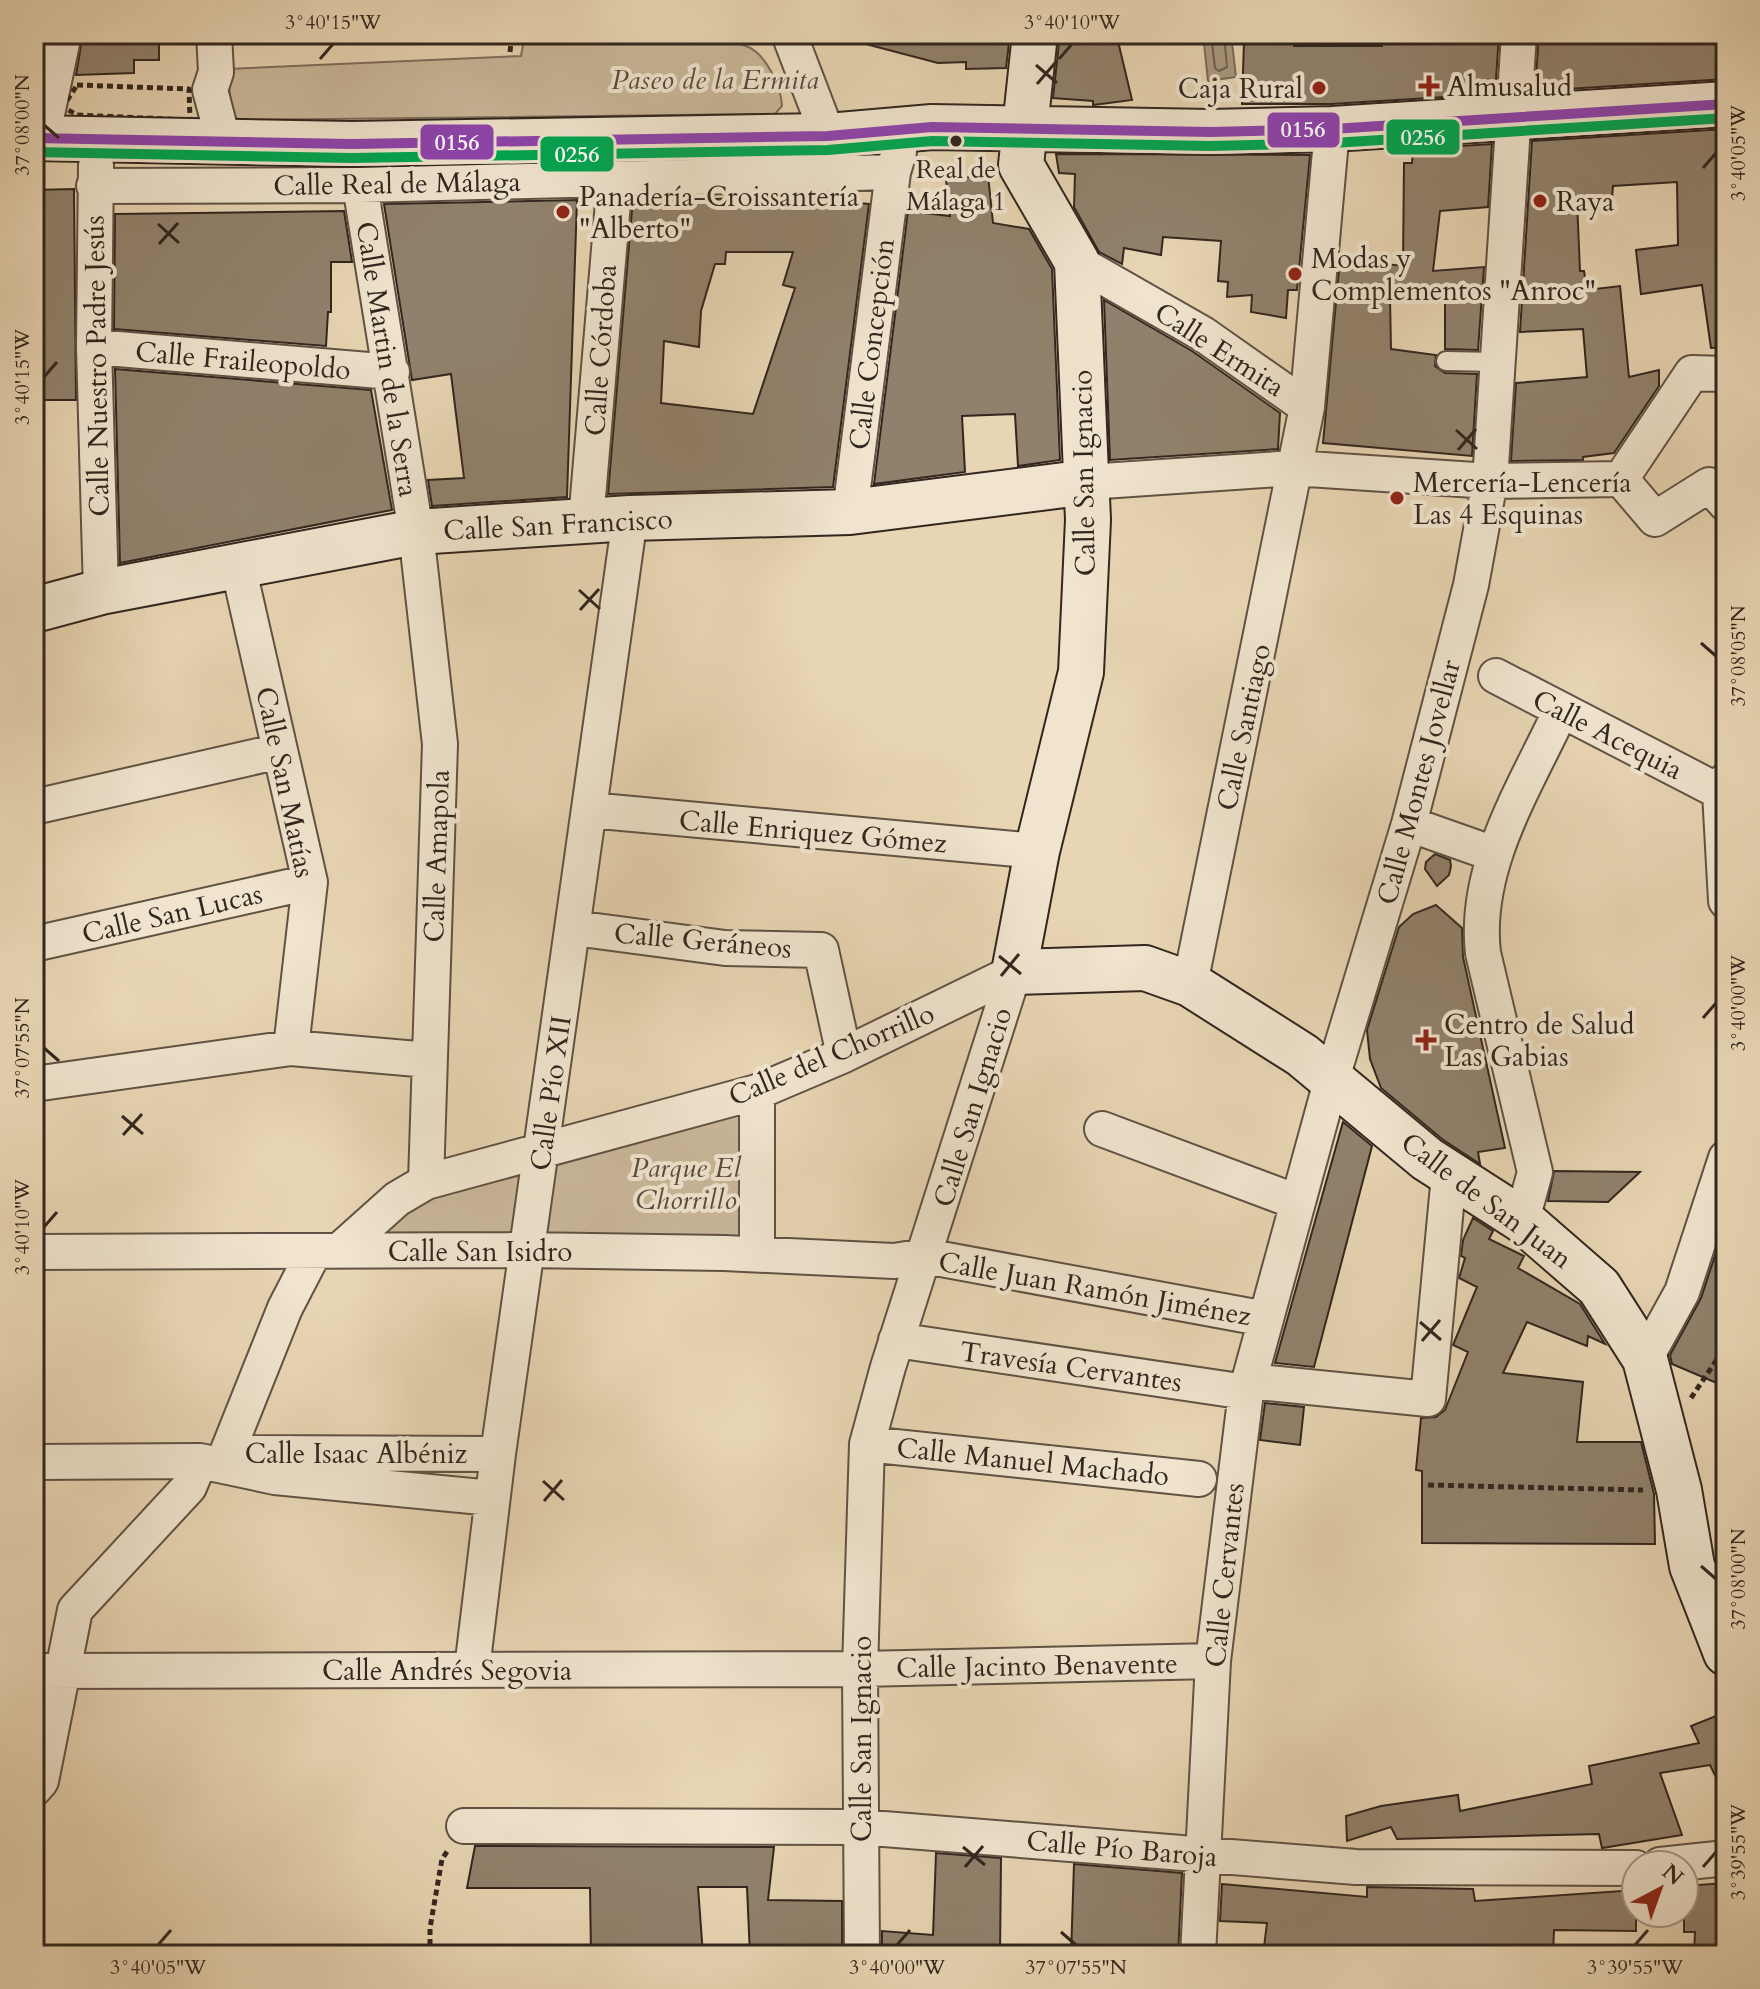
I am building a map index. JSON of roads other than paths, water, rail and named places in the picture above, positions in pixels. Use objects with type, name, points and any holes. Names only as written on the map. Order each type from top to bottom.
[{"type":"street","points":[[38,138],[64,34]]},
{"type":"street","points":[[214,34],[216,72],[210,90],[219,124],[219,144]]},
{"type":"street","points":[[789,34],[828,136]]},
{"type":"street","name":"Calle San Ignacio","points":[[862,1955],[860,1669],[867,1444],[896,1340],[1014,972],[1037,851],[1081,672],[1088,482],[1077,262],[1021,165],[1035,34]]},
{"type":"street","name":"Calle Montes Jovellar","points":[[1332,1078],[1409,824],[1471,585],[1490,481],[1519,34]]},
{"type":"street","name":"Calle Real de Málaga","points":[[38,138],[219,144],[828,136],[906,130],[1332,129],[1726,104]]},
{"type":"street","points":[[1307,407],[1332,129]]},
{"type":"street","name":"Calle Concepción","points":[[850,512],[893,172],[906,130]]},
{"type":"street","name":"Calle Nuestro Padre Jesús","points":[[97,140],[94,347],[101,592]]},
{"type":"street","name":"Calle Real de Málaga","points":[[94,186],[360,185],[893,172]]},
{"type":"street","name":"Calle Córdoba","points":[[586,521],[615,179]]},
{"type":"street","name":"Calle Martin de la Serra","points":[[360,185],[416,532]]},
{"type":"street","name":"Calle Ermita","points":[[1077,262],[1203,334],[1307,407],[1293,468]]},
{"type":"street","name":"Calle Fraileopoldo","points":[[94,347],[392,372]]},
{"type":"street","points":[[1621,479],[1692,373],[1726,374]]},
{"type":"street","points":[[1088,482],[1293,468],[1490,481],[1621,479]]},
{"type":"street","name":"Calle Santiago","points":[[1190,984],[1293,468]]},
{"type":"street","points":[[1621,479],[1655,519],[1709,485],[1726,504]]},
{"type":"street","name":"Calle San Francisco","points":[[34,610],[101,592],[416,532],[630,518],[850,512],[1088,482]]},
{"type":"street","name":"Calle Pío XII","points":[[472,1669],[526,1250],[630,518]]},
{"type":"street","name":"Calle Amapola","points":[[416,532],[440,744],[426,1182]]},
{"type":"street","name":"Calle San Matías","points":[[238,566],[310,882],[291,1048]]},
{"type":"street","name":"Calle Acequia","points":[[1496,676],[1723,786]]},
{"type":"street","points":[[1522,1220],[1535,1172],[1483,953],[1479,919],[1494,854],[1561,710]]},
{"type":"street","points":[[34,807],[280,751]]},
{"type":"street","points":[[1723,786],[1726,901]]},
{"type":"street","name":"Calle Enriquez Gómez","points":[[589,810],[1037,851]]},
{"type":"street","points":[[1409,824],[1494,854]]},
{"type":"street","name":"Calle San Lucas","points":[[34,944],[310,882]]},
{"type":"street","name":"Calle Geráneos","points":[[574,928],[725,948],[821,950],[844,1055]]},
{"type":"street","name":"Calle de San Juan","points":[[1014,972],[1145,968],[1190,984],[1302,1055],[1449,1175],[1522,1220],[1599,1287],[1645,1359],[1679,1490],[1692,1566],[1726,1653]]},
{"type":"street","name":"Calle del Chorrillo","points":[[34,1789],[41,1781],[48,1671],[75,1610],[217,1459],[285,1308],[327,1251],[397,1199],[426,1182],[757,1092],[844,1055],[1014,972]]},
{"type":"street","points":[[34,1084],[291,1048],[429,1060]]},
{"type":"street","name":"Calle Cervantes","points":[[1198,1955],[1213,1661],[1229,1516],[1248,1387],[1332,1078]]},
{"type":"street","points":[[757,1092],[757,1254]]},
{"type":"street","points":[[1102,1129],[1297,1202]]},
{"type":"street","points":[[1645,1359],[1682,1292],[1726,1158]]},
{"type":"street","name":"Travesía Cervantes","points":[[896,1340],[1248,1387],[1428,1399],[1449,1175]]},
{"type":"street","name":"Calle San Isidro","points":[[34,1252],[526,1250],[757,1254],[894,1261],[925,1256]]},
{"type":"street","name":"Calle Juan Ramón Jiménez","points":[[925,1256],[1266,1319]]},
{"type":"street","name":"Calle Manuel Machado","points":[[867,1444],[1199,1479]]},
{"type":"street","name":"Calle Isaac Albéniz","points":[[34,1462],[498,1454]]},
{"type":"street","name":"Calle Isaac Albéniz","points":[[217,1459],[275,1477],[492,1498]]},
{"type":"street","name":"Calle Jacinto Benavente","points":[[860,1669],[1213,1661]]},
{"type":"street","name":"Calle Andrés Segovia","points":[[48,1671],[860,1669]]},
{"type":"street","name":"Calle Pío Baroja","points":[[464,1826],[859,1827],[1356,1867],[1620,1868]]},
{"type":"street","points":[[1700,1861],[1726,1858]]},
{"type":"lane","points":[[1446,361],[1497,362]]},
{"type":"water","points":[[1203,34],[1231,34],[1236,77],[1208,81]]},
{"type":"place","name":"Almusalud","points":[[1429,86]]},
{"type":"place","name":"Caja Rural","points":[[1319,88]]},
{"type":"place","name":"Real de Málaga 1","points":[[956,141]]},
{"type":"place","name":"Raya","points":[[1540,201]]},
{"type":"place","name":"Panadería-Croissantería \"Alberto\"","points":[[563,212]]},
{"type":"place","name":"Modas y Complementos \"Anroc\"","points":[[1295,274]]},
{"type":"place","name":"Mercería-Lencería Las 4 Esquinas","points":[[1397,498]]},
{"type":"place","name":"Centro de Salud Las Gabias","points":[[1426,1040]]},
{"type":"park label","name":"Paseo de la Ermita","points":[[715,79]]},
{"type":"park label","name":"Parque El Chorrillo","points":[[686,1183]]}]
